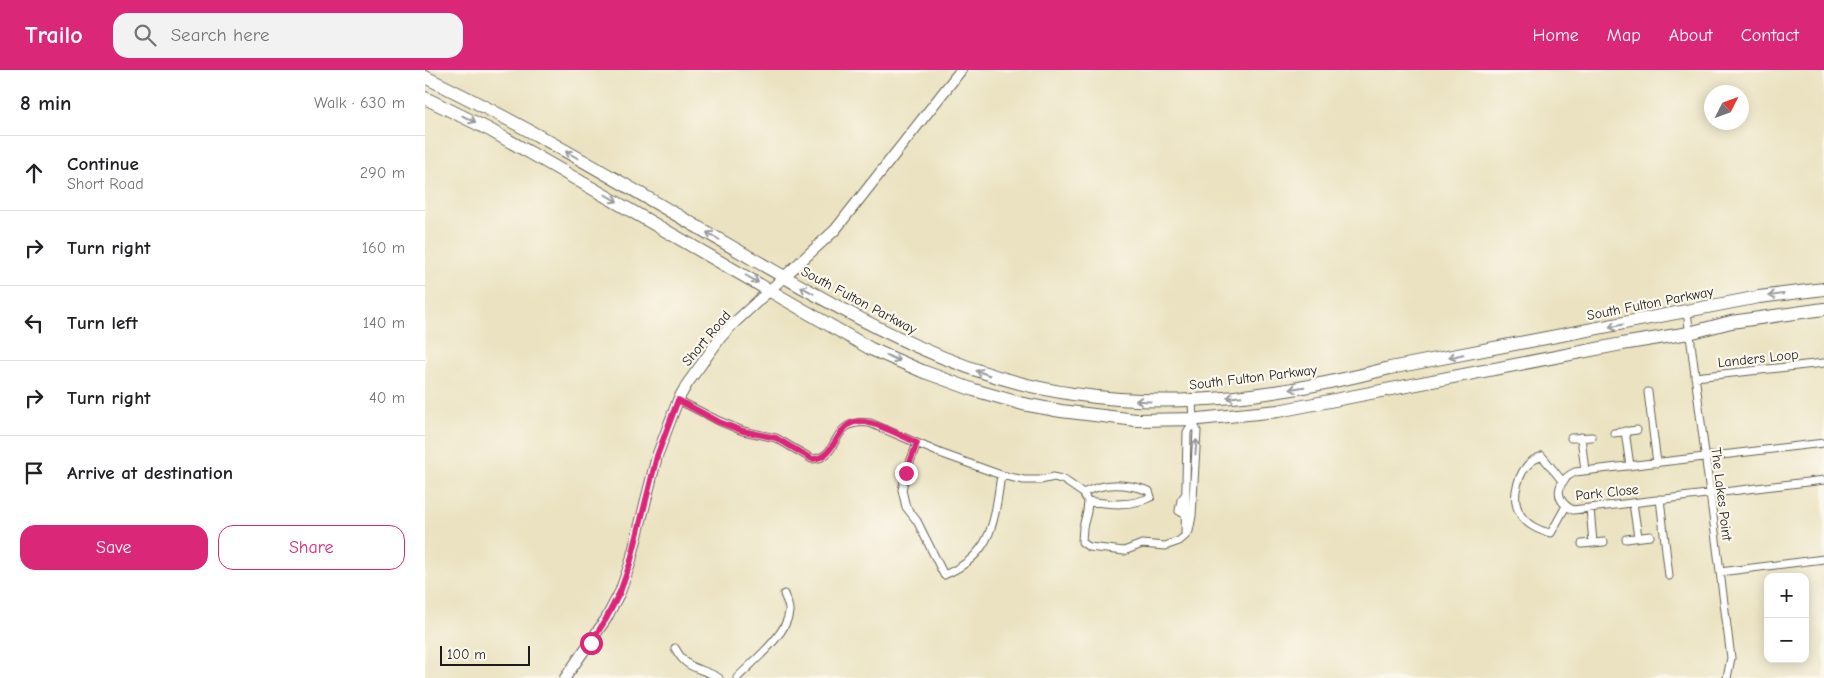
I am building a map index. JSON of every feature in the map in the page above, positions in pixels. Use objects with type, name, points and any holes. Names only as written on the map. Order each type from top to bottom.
[{"type":"highway","name":"South Fulton Parkway","points":[[425,77],[556,145],[785,278],[913,346],[991,376],[1073,395],[1124,400],[1192,402],[1258,394],[1342,380],[1390,368],[1759,297],[1824,289]]},
{"type":"highway","points":[[425,98],[488,129],[871,348],[922,371],[974,390],[1023,404],[1061,411],[1136,420],[1193,420],[1278,411],[1622,344],[1689,333],[1731,322],[1824,309]]},
{"type":"street","name":"Short Road","points":[[565,678],[601,627],[620,592],[630,564],[657,456],[678,400],[687,384],[721,337],[835,230],[961,70]]},
{"type":"street","name":"The Lakes Point","points":[[1687,312],[1731,658],[1727,678]]},
{"type":"street","name":"Landers Loop","points":[[1695,377],[1824,363]]},
{"type":"street","points":[[1648,392],[1657,463]]},
{"type":"street","points":[[678,400],[719,422],[776,438],[812,459],[823,457],[846,426],[860,421],[870,423],[1001,475],[1024,480],[1040,480],[1054,477],[1064,480],[1083,493],[1088,501],[1082,542],[1089,548],[1124,551],[1143,544],[1165,546],[1179,541],[1189,531],[1188,515],[1194,474],[1197,431],[1193,420],[1192,402]]},
{"type":"street","points":[[1188,515],[1179,511],[1179,505],[1185,495],[1187,432],[1193,420]]},
{"type":"street","points":[[1614,433],[1637,430]]},
{"type":"street","points":[[1625,432],[1629,466]]},
{"type":"street","points":[[1571,438],[1592,437]]},
{"type":"street","points":[[1581,438],[1585,471]]},
{"type":"street","points":[[917,443],[902,490],[906,507],[917,521],[944,575],[971,561],[984,545],[993,524],[1001,475]]},
{"type":"street","name":"Park Close","points":[[1824,443],[1575,472],[1567,476],[1560,486],[1560,496],[1566,506],[1573,510],[1824,480]]},
{"type":"street","points":[[1563,482],[1542,456],[1532,461],[1524,470],[1518,481],[1516,497],[1519,512],[1541,532],[1551,533],[1566,506]]},
{"type":"street","points":[[1186,473],[1194,474]]},
{"type":"street","points":[[1083,493],[1110,484],[1132,485],[1149,491],[1151,497],[1139,503],[1114,505],[1088,501]]},
{"type":"street","points":[[1660,499],[1669,576]]},
{"type":"street","points":[[1633,503],[1638,537]]},
{"type":"street","points":[[1590,508],[1593,543]]},
{"type":"street","points":[[1626,539],[1650,536]]},
{"type":"street","points":[[1582,544],[1604,542]]},
{"type":"street","points":[[1720,572],[1824,559]]},
{"type":"street","points":[[737,678],[772,643],[787,624],[790,610],[784,594]]},
{"type":"street","points":[[675,648],[681,659],[691,666],[719,678]]},
{"type":"route","points":[[591,643],[620,592],[630,564],[657,456],[678,400],[719,422],[743,431],[776,438],[812,459],[823,457],[846,426],[860,421],[870,423],[917,443],[906,473]]}]
